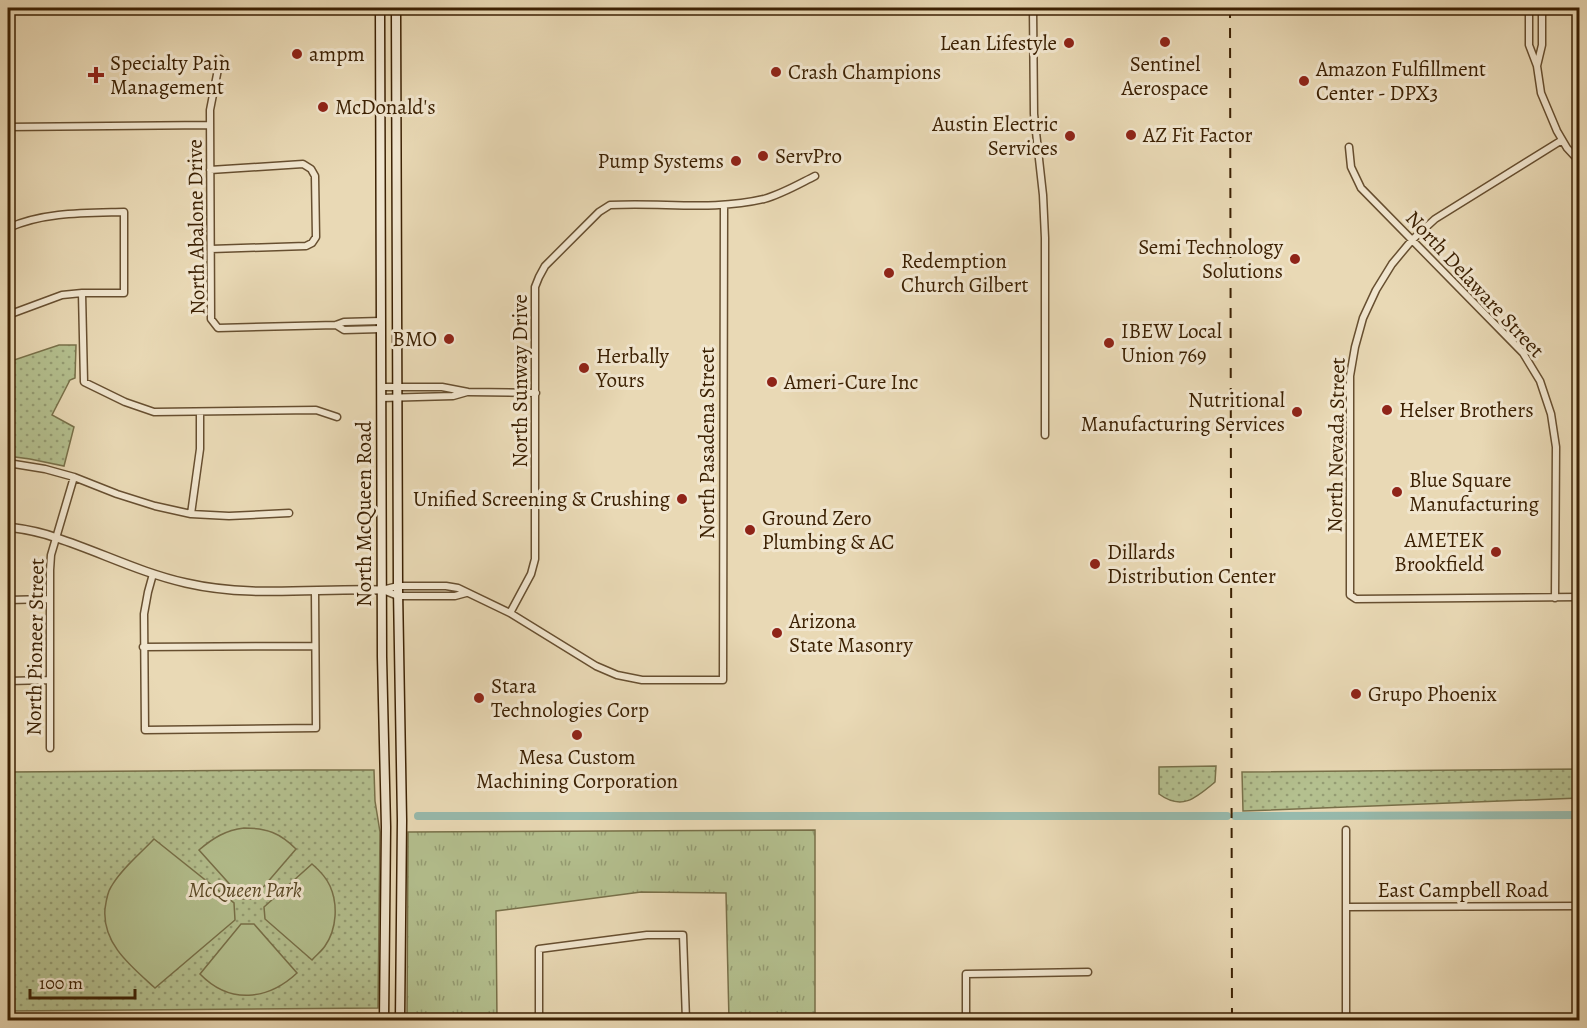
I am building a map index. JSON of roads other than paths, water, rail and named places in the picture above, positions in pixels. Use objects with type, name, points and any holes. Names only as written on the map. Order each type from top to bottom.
[{"type":"main road","name":"North McQueen Road","points":[[380,8],[382,669],[386,820],[384,1020]]},
{"type":"main road","name":"North McQueen Road","points":[[396,8],[398,596],[402,820],[400,1020]]},
{"type":"main road","points":[[380,189],[396,189]]},
{"type":"main road","points":[[386,820],[402,820]]},
{"type":"main road","points":[[384,982],[400,982]]},
{"type":"street","points":[[1033,8],[1034,114],[1043,195],[1045,238],[1045,435]]},
{"type":"street","points":[[1529,8],[1529,45],[1537,66],[1541,93],[1550,118],[1562,140],[1580,162]]},
{"type":"street","points":[[1537,66],[1542,45],[1542,8]]},
{"type":"street","name":"North Abalone Drive","points":[[220,59],[210,110],[211,319],[218,328],[336,325]]},
{"type":"street","points":[[8,127],[210,125]]},
{"type":"street","name":"North Nevada Street","points":[[1555,598],[1356,599],[1350,595],[1350,376],[1363,318],[1392,264],[1412,240],[1435,219],[1562,140]]},
{"type":"street","name":"North Delaware Street","points":[[1349,147],[1350,167],[1361,188],[1523,353],[1540,381],[1551,414],[1556,447],[1555,598]]},
{"type":"street","points":[[210,170],[303,164],[311,169],[315,176],[316,216],[316,237],[306,246],[211,249]]},
{"type":"street","name":"North Sunway Drive","points":[[510,614],[531,574],[536,559],[536,287],[545,266],[599,212],[610,205],[724,205],[766,198],[786,191],[815,176]]},
{"type":"street","name":"North Pasadena Street","points":[[510,614],[593,664],[617,675],[642,680],[723,680],[724,205]]},
{"type":"street","points":[[8,228],[44,216],[124,212],[124,293],[62,295],[8,315]]},
{"type":"street","points":[[82,293],[84,382],[125,402],[154,412],[316,410],[337,417]]},
{"type":"street","points":[[336,325],[350,322],[381,325]]},
{"type":"street","points":[[350,322],[350,330]]},
{"type":"street","points":[[336,325],[344,330],[350,330],[381,325]]},
{"type":"street","points":[[381,387],[442,387],[468,392],[536,393]]},
{"type":"street","points":[[381,398],[453,396],[468,392]]},
{"type":"street","points":[[191,514],[200,449],[200,412]]},
{"type":"street","points":[[8,463],[74,477],[117,494],[191,514],[229,516],[289,513]]},
{"type":"street","name":"North Pioneer Street","points":[[50,748],[51,555],[74,477]]},
{"type":"street","points":[[8,527],[57,538],[153,574],[184,583],[244,592],[382,590],[398,586],[446,586],[458,588],[510,614]]},
{"type":"street","points":[[153,574],[144,614],[145,730],[316,728],[315,591]]},
{"type":"street","points":[[382,590],[398,596],[455,596],[466,593]]},
{"type":"street","points":[[1555,598],[1580,597]]},
{"type":"street","points":[[8,600],[50,599]]},
{"type":"street","points":[[143,647],[315,646]]},
{"type":"street","points":[[8,681],[49,680]]},
{"type":"street","points":[[1346,830],[1346,1020]]},
{"type":"street","name":"East Campbell Road","points":[[1346,907],[1580,906]]},
{"type":"street","points":[[539,1020],[539,949],[647,935],[683,935],[686,1020]]},
{"type":"street","points":[[966,1020],[966,974],[1088,972]]},
{"type":"waterway","points":[[1235,816],[1580,815]]},
{"type":"waterway","points":[[418,816],[1227,816]]},
{"type":"railway","points":[[1230,8],[1232,1020]]},
{"type":"place","name":"Sentinel Aerospace","points":[[1165,42]]},
{"type":"place","name":"Lean Lifestyle","points":[[1069,43]]},
{"type":"place","name":"ampm","points":[[297,54]]},
{"type":"place","name":"Crash Champions","points":[[776,72]]},
{"type":"place","name":"Specialty Pain Management","points":[[96,75]]},
{"type":"place","name":"Amazon Fulfillment Center - DPX3","points":[[1304,81]]},
{"type":"place","name":"McDonald's","points":[[323,107]]},
{"type":"place","name":"AZ Fit Factor","points":[[1131,135]]},
{"type":"place","name":"Austin Electric Services","points":[[1070,136]]},
{"type":"place","name":"ServPro","points":[[763,156]]},
{"type":"place","name":"Pump Systems","points":[[736,161]]},
{"type":"place","name":"Semi Technology Solutions","points":[[1295,259]]},
{"type":"place","name":"Redemption Church Gilbert","points":[[889,273]]},
{"type":"place","name":"BMO","points":[[449,339]]},
{"type":"place","name":"IBEW Local Union 769","points":[[1109,343]]},
{"type":"place","name":"Herbally Yours","points":[[584,368]]},
{"type":"place","name":"Ameri-Cure Inc","points":[[772,382]]},
{"type":"place","name":"Helser Brothers","points":[[1387,410]]},
{"type":"place","name":"Nutritional Manufacturing Services","points":[[1297,412]]},
{"type":"place","name":"Blue Square Manufacturing","points":[[1397,492]]},
{"type":"place","name":"Unified Screening & Crushing","points":[[682,499]]},
{"type":"place","name":"Ground Zero Plumbing & AC","points":[[750,530]]},
{"type":"place","name":"AMETEK Brookfield","points":[[1496,552]]},
{"type":"place","name":"Dillards Distribution Center","points":[[1095,564]]},
{"type":"place","name":"Arizona State Masonry","points":[[777,633]]},
{"type":"place","name":"Grupo Phoenix","points":[[1356,694]]},
{"type":"place","name":"Stara Technologies Corp","points":[[479,698]]},
{"type":"place","name":"Mesa Custom Machining Corporation","points":[[577,735]]},
{"type":"park label","name":"McQueen Park","points":[[245,890]]}]
